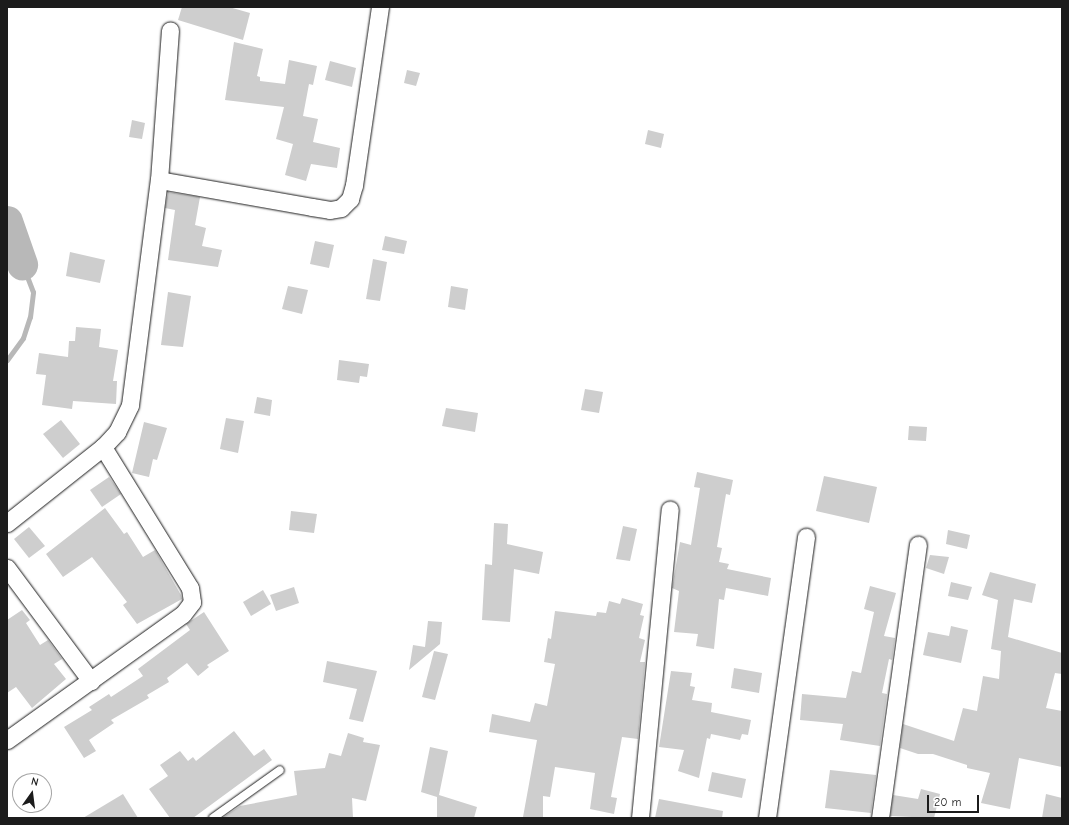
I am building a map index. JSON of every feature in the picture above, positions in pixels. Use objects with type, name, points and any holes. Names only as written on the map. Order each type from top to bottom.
[{"type":"street","points":[[159,180],[330,210],[341,208],[350,199],[354,185],[380,7]]},
{"type":"street","points":[[7,523],[104,447],[117,432],[130,405],[159,180],[170,30]]},
{"type":"street","points":[[7,740],[92,681],[191,607],[193,596],[104,447]]},
{"type":"street","points":[[640,818],[670,509]]},
{"type":"street","points":[[767,818],[806,537]]},
{"type":"street","points":[[880,818],[918,545]]},
{"type":"street","points":[[7,568],[92,681]]},
{"type":"lane","points":[[213,818],[280,770]]},
{"type":"building","points":[[182,7],[229,7],[250,13],[243,40],[178,20]]},
{"type":"building","points":[[234,42],[263,49],[257,76],[260,77],[260,81],[285,84],[289,60],[317,66],[313,85],[309,84],[303,116],[318,119],[313,142],[340,148],[337,168],[311,164],[306,181],[285,175],[293,144],[276,139],[284,107],[225,100]]},
{"type":"building","points":[[330,61],[356,68],[352,87],[325,80]]},
{"type":"building","points":[[407,70],[420,73],[416,86],[404,83]]},
{"type":"building","points":[[132,120],[145,123],[142,139],[129,137]]},
{"type":"building","points":[[648,130],[664,134],[661,148],[645,144]]},
{"type":"building","points":[[168,192],[200,197],[195,225],[206,228],[202,246],[222,250],[218,267],[168,260],[175,210],[165,208]]},
{"type":"building","points":[[385,236],[407,241],[404,254],[382,250]]},
{"type":"building","points":[[315,241],[334,245],[329,268],[310,264]]},
{"type":"building","points":[[70,252],[105,260],[100,283],[66,276]]},
{"type":"building","points":[[373,259],[387,262],[380,301],[366,299]]},
{"type":"building","points":[[288,286],[308,290],[302,314],[282,309]]},
{"type":"building","points":[[451,286],[468,289],[465,310],[448,307]]},
{"type":"building","points":[[168,292],[191,296],[183,347],[161,345]]},
{"type":"building","points":[[76,327],[101,329],[99,347],[118,350],[113,381],[117,381],[116,404],[73,401],[72,409],[42,405],[46,375],[36,374],[39,353],[68,357],[69,341],[75,341]]},
{"type":"building","points":[[339,360],[369,364],[367,377],[360,376],[359,383],[337,380]]},
{"type":"building","points":[[585,389],[603,392],[599,413],[581,410]]},
{"type":"building","points":[[257,397],[272,400],[270,416],[254,413]]},
{"type":"building","points":[[446,408],[478,413],[475,432],[442,426]]},
{"type":"building","points":[[226,418],[244,421],[238,453],[220,449]]},
{"type":"building","points":[[61,420],[80,444],[63,458],[43,434]]},
{"type":"building","points":[[144,422],[167,428],[157,460],[153,459],[149,477],[132,473]]},
{"type":"building","points":[[909,426],[927,427],[926,441],[908,440]]},
{"type":"building","points":[[697,472],[733,480],[730,495],[726,494],[717,547],[722,548],[719,562],[729,564],[727,569],[771,578],[768,596],[726,588],[724,600],[719,599],[714,649],[696,646],[698,634],[674,632],[679,591],[672,588],[680,542],[691,545],[700,488],[694,487]]},
{"type":"building","points":[[824,476],[877,487],[869,523],[816,511]]},
{"type":"building","points":[[109,477],[121,494],[102,507],[90,490]]},
{"type":"building","points":[[105,508],[124,534],[127,532],[143,557],[155,550],[181,595],[182,599],[137,624],[123,605],[127,602],[92,557],[63,577],[46,554]]},
{"type":"building","points":[[291,511],[317,514],[314,533],[289,530]]},
{"type":"building","points":[[494,523],[508,524],[507,544],[543,552],[539,574],[514,569],[510,622],[482,620],[485,564],[492,565]]},
{"type":"building","points":[[623,526],[637,529],[630,561],[616,559]]},
{"type":"building","points":[[29,527],[45,546],[29,558],[14,539]]},
{"type":"building","points":[[948,530],[970,535],[967,549],[946,544]]},
{"type":"building","points":[[930,555],[949,557],[944,574],[926,568]]},
{"type":"building","points":[[990,572],[1036,584],[1032,603],[1014,599],[1008,637],[1062,653],[1062,674],[1055,673],[1046,708],[1062,711],[1062,767],[1019,758],[1010,809],[981,803],[990,773],[967,768],[967,765],[933,754],[918,754],[900,748],[903,724],[954,741],[963,708],[977,711],[983,676],[999,679],[1001,651],[991,649],[998,600],[982,595]]},
{"type":"building","points":[[951,582],[972,587],[968,600],[948,596]]},
{"type":"building","points":[[870,586],[896,593],[884,636],[895,638],[892,660],[889,659],[882,693],[887,694],[880,746],[840,740],[843,724],[800,720],[802,694],[846,698],[852,671],[861,673],[874,612],[864,609]]},
{"type":"building","points":[[294,587],[299,603],[276,611],[270,595]]},
{"type":"building","points":[[263,590],[271,604],[251,616],[243,602]]},
{"type":"building","points":[[622,598],[643,604],[640,615],[644,616],[639,638],[645,640],[640,662],[645,662],[638,739],[622,737],[611,797],[617,798],[614,814],[590,809],[595,773],[555,767],[550,797],[543,796],[543,818],[523,817],[537,740],[489,732],[492,714],[530,722],[535,703],[547,706],[555,664],[544,662],[548,638],[551,639],[555,611],[596,616],[597,612],[606,613],[609,601],[620,604]]},
{"type":"building","points":[[22,610],[30,620],[26,623],[40,645],[48,640],[62,659],[54,664],[66,679],[32,708],[16,687],[7,693],[7,620]]},
{"type":"building","points":[[204,612],[229,651],[207,665],[209,667],[198,676],[187,663],[167,678],[169,682],[147,695],[149,698],[111,720],[114,723],[89,740],[96,751],[84,758],[64,727],[92,710],[89,707],[109,694],[111,697],[143,676],[138,669],[190,630],[186,624]]},
{"type":"building","points":[[428,621],[442,622],[440,644],[409,670],[413,645],[425,647]]},
{"type":"building","points":[[951,626],[968,630],[961,663],[923,655],[928,632],[949,636]]},
{"type":"building","points":[[434,651],[448,654],[435,700],[422,697]]},
{"type":"building","points":[[327,661],[377,671],[363,722],[349,719],[357,689],[323,682]]},
{"type":"building","points":[[734,668],[762,673],[759,693],[731,688]]},
{"type":"building","points":[[671,671],[692,673],[690,686],[695,687],[692,700],[712,703],[711,712],[751,720],[748,735],[742,734],[740,740],[711,734],[710,739],[707,738],[699,778],[678,771],[684,750],[659,747]]},
{"type":"building","points":[[234,731],[254,756],[264,749],[272,760],[193,818],[170,818],[149,789],[168,776],[160,765],[180,751],[188,761],[193,757],[196,761]]},
{"type":"building","points":[[348,733],[364,738],[363,742],[380,745],[366,801],[352,798],[353,818],[222,818],[240,806],[297,795],[294,771],[325,768],[329,753],[341,756]]},
{"type":"building","points":[[430,747],[448,751],[439,795],[477,807],[474,818],[437,818],[437,797],[421,792]]},
{"type":"building","points":[[830,770],[876,775],[871,813],[825,808]]},
{"type":"building","points":[[712,772],[746,779],[742,798],[708,791]]},
{"type":"building","points":[[921,789],[940,794],[934,818],[890,816],[893,795],[918,799]]},
{"type":"building","points":[[123,794],[138,818],[83,818]]},
{"type":"building","points":[[1046,794],[1062,798],[1062,818],[1042,818]]},
{"type":"building","points":[[659,799],[723,811],[722,818],[655,818]]},
{"type":"waterway","points":[[7,221],[22,264]]},
{"type":"waterway","points":[[7,360],[23,338],[30,317],[33,292],[22,264]]}]
